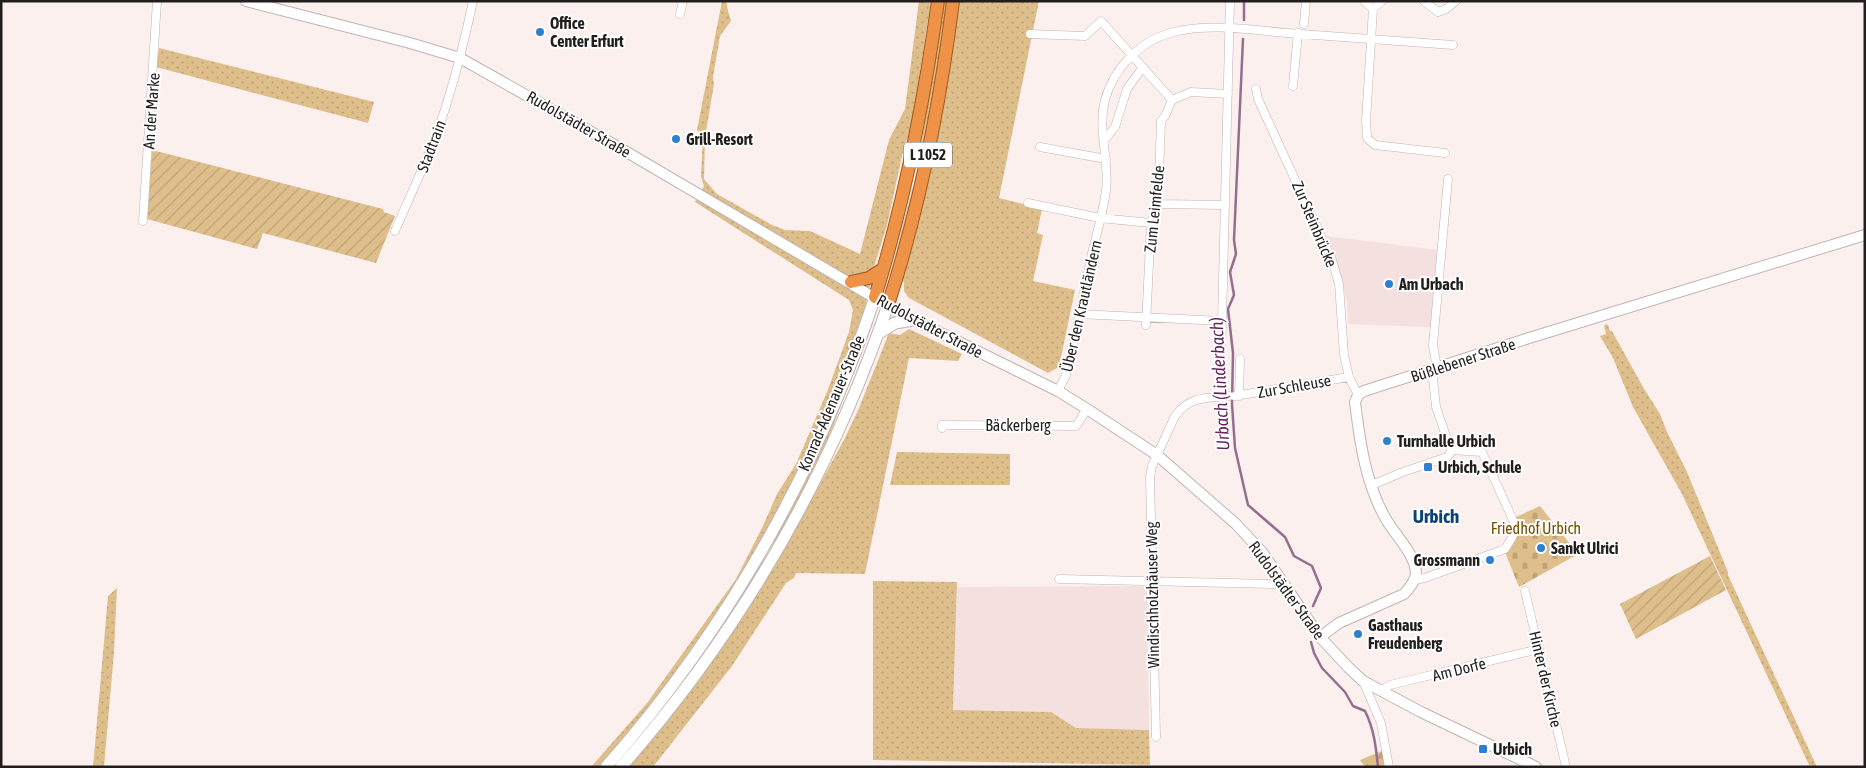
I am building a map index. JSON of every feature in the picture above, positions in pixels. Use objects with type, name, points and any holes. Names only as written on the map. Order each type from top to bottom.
[{"type":"highway","name":"Konrad-Adenauer-Straße","points":[[875,297],[900,208],[915,138],[938,1]]},
{"type":"highway","name":"Konrad-Adenauer-Straße","points":[[888,305],[914,217],[926,167],[941,87],[953,1]]},
{"type":"highway","points":[[851,282],[869,278],[883,269]]},
{"type":"main road","name":"Konrad-Adenauer-Straße","points":[[606,767],[683,672],[738,590],[769,539],[797,488],[828,421],[875,297]]},
{"type":"main road","name":"Konrad-Adenauer-Straße","points":[[621,767],[689,685],[739,614],[774,556],[810,493],[825,460],[858,387],[888,305]]},
{"type":"main road","points":[[879,333],[895,323],[914,320]]},
{"type":"street","name":"An der Marke","points":[[144,221],[157,1]]},
{"type":"street","name":"Rudolstädter Straße","points":[[246,1],[460,58],[914,320],[1058,391],[1157,455],[1236,524],[1262,552],[1320,637],[1363,681],[1420,712],[1536,767]]},
{"type":"street","name":"Stadtrain","points":[[395,231],[440,123],[460,58],[473,1]]},
{"type":"street","points":[[680,14],[682,1]]},
{"type":"street","points":[[1221,361],[1230,1]]},
{"type":"street","points":[[1304,24],[1306,1]]},
{"type":"street","points":[[1364,1],[1373,9]]},
{"type":"street","points":[[1382,1],[1373,9],[1366,120],[1367,138],[1375,146],[1445,154]]},
{"type":"street","points":[[1424,1],[1438,12],[1446,9],[1456,1]]},
{"type":"street","points":[[1030,34],[1085,36],[1101,22],[1144,66],[1172,100],[1191,92],[1228,94]]},
{"type":"street","name":"Über den Krautländern","points":[[1058,391],[1066,375],[1106,191],[1106,159],[1102,120],[1105,100],[1117,74],[1132,54],[1155,38],[1196,28],[1230,28],[1453,45]]},
{"type":"street","points":[[1293,86],[1298,33]]},
{"type":"street","points":[[1104,142],[1115,126],[1127,88],[1144,66]]},
{"type":"street","name":"Zur Steinbrücke","points":[[1256,89],[1258,99],[1332,260],[1339,284],[1344,355],[1349,377],[1358,395]]},
{"type":"street","name":"Zum Leimfelde","points":[[1146,321],[1151,223],[1158,204],[1161,120],[1165,116],[1172,100]]},
{"type":"street","points":[[1040,147],[1106,159]]},
{"type":"street","points":[[1372,485],[1447,457],[1451,450],[1436,407],[1433,345],[1448,179]]},
{"type":"street","name":"Über den Krautländern","points":[[1028,203],[1100,218]]},
{"type":"street","points":[[1158,204],[1224,205]]},
{"type":"street","points":[[1100,218],[1151,223]]},
{"type":"street","name":"Büßlebener Straße","points":[[1358,395],[1371,389],[1529,338],[1865,235]]},
{"type":"street","points":[[1080,314],[1146,321],[1222,321]]},
{"type":"street","points":[[1234,396],[1240,359]]},
{"type":"street","name":"Zur Schleuse","points":[[1157,455],[1175,416],[1181,408],[1192,401],[1349,377]]},
{"type":"street","points":[[1320,637],[1339,623],[1404,594],[1414,580],[1414,567],[1410,556],[1388,523],[1365,465],[1355,402],[1358,395]]},
{"type":"street","name":"Bäckerberg","points":[[942,428],[942,425],[1076,426],[1088,409]]},
{"type":"street","points":[[1414,580],[1425,578],[1505,549],[1510,543],[1515,528],[1482,452],[1476,450],[1451,450]]},
{"type":"street","name":"Windischholzhäuser Weg","points":[[1156,737],[1150,477],[1157,455]]},
{"type":"street","points":[[1059,579],[1275,584],[1282,580]]},
{"type":"street","name":"Hinter der Kirche","points":[[1525,591],[1566,767]]},
{"type":"street","name":"Am Dorfe","points":[[1380,691],[1390,685],[1539,649]]},
{"type":"street","points":[[1363,681],[1381,723],[1389,767]]},
{"type":"shaded area","name":"Am Urbach","points":[[1326,236],[1439,250],[1433,323],[1429,327],[1348,324],[1347,302],[1334,252]]},
{"type":"shaded area","points":[[1147,586],[1149,730],[1076,728],[1051,712],[953,710],[957,587]]},
{"type":"green space","points":[[722,1],[727,1],[731,21],[720,36],[705,137],[704,179],[717,194],[772,225],[785,230],[810,231],[860,254],[889,140],[905,109],[919,1],[931,1],[911,129],[904,147],[887,225],[875,264],[862,320],[814,440],[755,553],[718,611],[663,689],[599,767],[591,767],[647,703],[736,579],[777,494],[796,464],[827,392],[849,332],[853,310],[849,300],[695,202],[704,186],[701,176],[703,137],[697,130]]},
{"type":"green space","points":[[943,1],[948,1],[923,160],[892,277],[890,276],[918,167]]},
{"type":"green space","points":[[957,1],[1039,1],[999,198],[1042,209],[1037,233],[1043,235],[1033,281],[1075,290],[1059,367],[1048,373],[909,298],[904,291],[904,282],[901,280]]},
{"type":"green space","points":[[159,48],[374,102],[368,123],[156,67]]},
{"type":"green space","points":[[152,150],[383,209],[384,212],[395,216],[376,263],[263,233],[257,249],[147,219]]},
{"type":"green space","points":[[871,322],[873,323],[821,457],[777,543],[774,541],[837,406]]},
{"type":"green space","points":[[1606,324],[1610,331],[1612,331],[1660,414],[1687,472],[1728,575],[1817,767],[1810,767],[1682,494],[1633,407],[1613,358],[1600,336],[1606,334],[1604,326]]},
{"type":"green space","points":[[909,329],[962,354],[958,361],[909,358],[865,574],[796,573],[794,578],[786,583],[732,666],[653,767],[628,767],[706,670],[741,619],[777,562],[845,438],[889,333],[900,335]]},
{"type":"green space","points":[[897,452],[1010,454],[1010,485],[890,485]]},
{"type":"green space","name":"Friedhof Urbich","points":[[1540,506],[1578,554],[1519,587],[1505,552],[1515,540],[1516,517]]},
{"type":"green space","points":[[1710,556],[1726,590],[1636,639],[1620,604]]},
{"type":"green space","points":[[873,581],[957,582],[953,710],[1051,712],[1076,728],[1149,730],[1150,765],[873,760]]},
{"type":"green space","points":[[117,588],[114,652],[104,767],[93,767],[108,596]]},
{"type":"green space","points":[[1384,750],[1386,767],[1365,767],[1360,760]]},
{"type":"waterway","name":"Urbach (Linderbach)","points":[[1244,1],[1244,20]]},
{"type":"waterway","name":"Urbach (Linderbach)","points":[[1243,39],[1234,240],[1236,254],[1230,272],[1234,295],[1228,309],[1233,353],[1232,404],[1235,448],[1248,505],[1285,537],[1294,556],[1312,566],[1321,588],[1313,606]]},
{"type":"waterway","name":"Urbach (Linderbach)","points":[[1311,642],[1314,653],[1322,668],[1345,692],[1353,706],[1365,711],[1373,731],[1378,767]]},
{"type":"place","name":"Office Center Erfurt","points":[[540,32]]},
{"type":"place","name":"Grill-Resort","points":[[676,139]]},
{"type":"place","name":"Am Urbach","points":[[1389,284]]},
{"type":"place","name":"Turnhalle Urbich","points":[[1387,441]]},
{"type":"place","name":"Urbich, Schule","points":[[1428,467]]},
{"type":"place","name":"Sankt Ulrici","points":[[1541,548]]},
{"type":"place","name":"Grossmann","points":[[1490,560]]},
{"type":"place","name":"Gasthaus Freudenberg","points":[[1358,634]]},
{"type":"place","name":"Urbich","points":[[1483,749]]},
{"type":"district","name":"Urbich","points":[[1436,516]]}]
